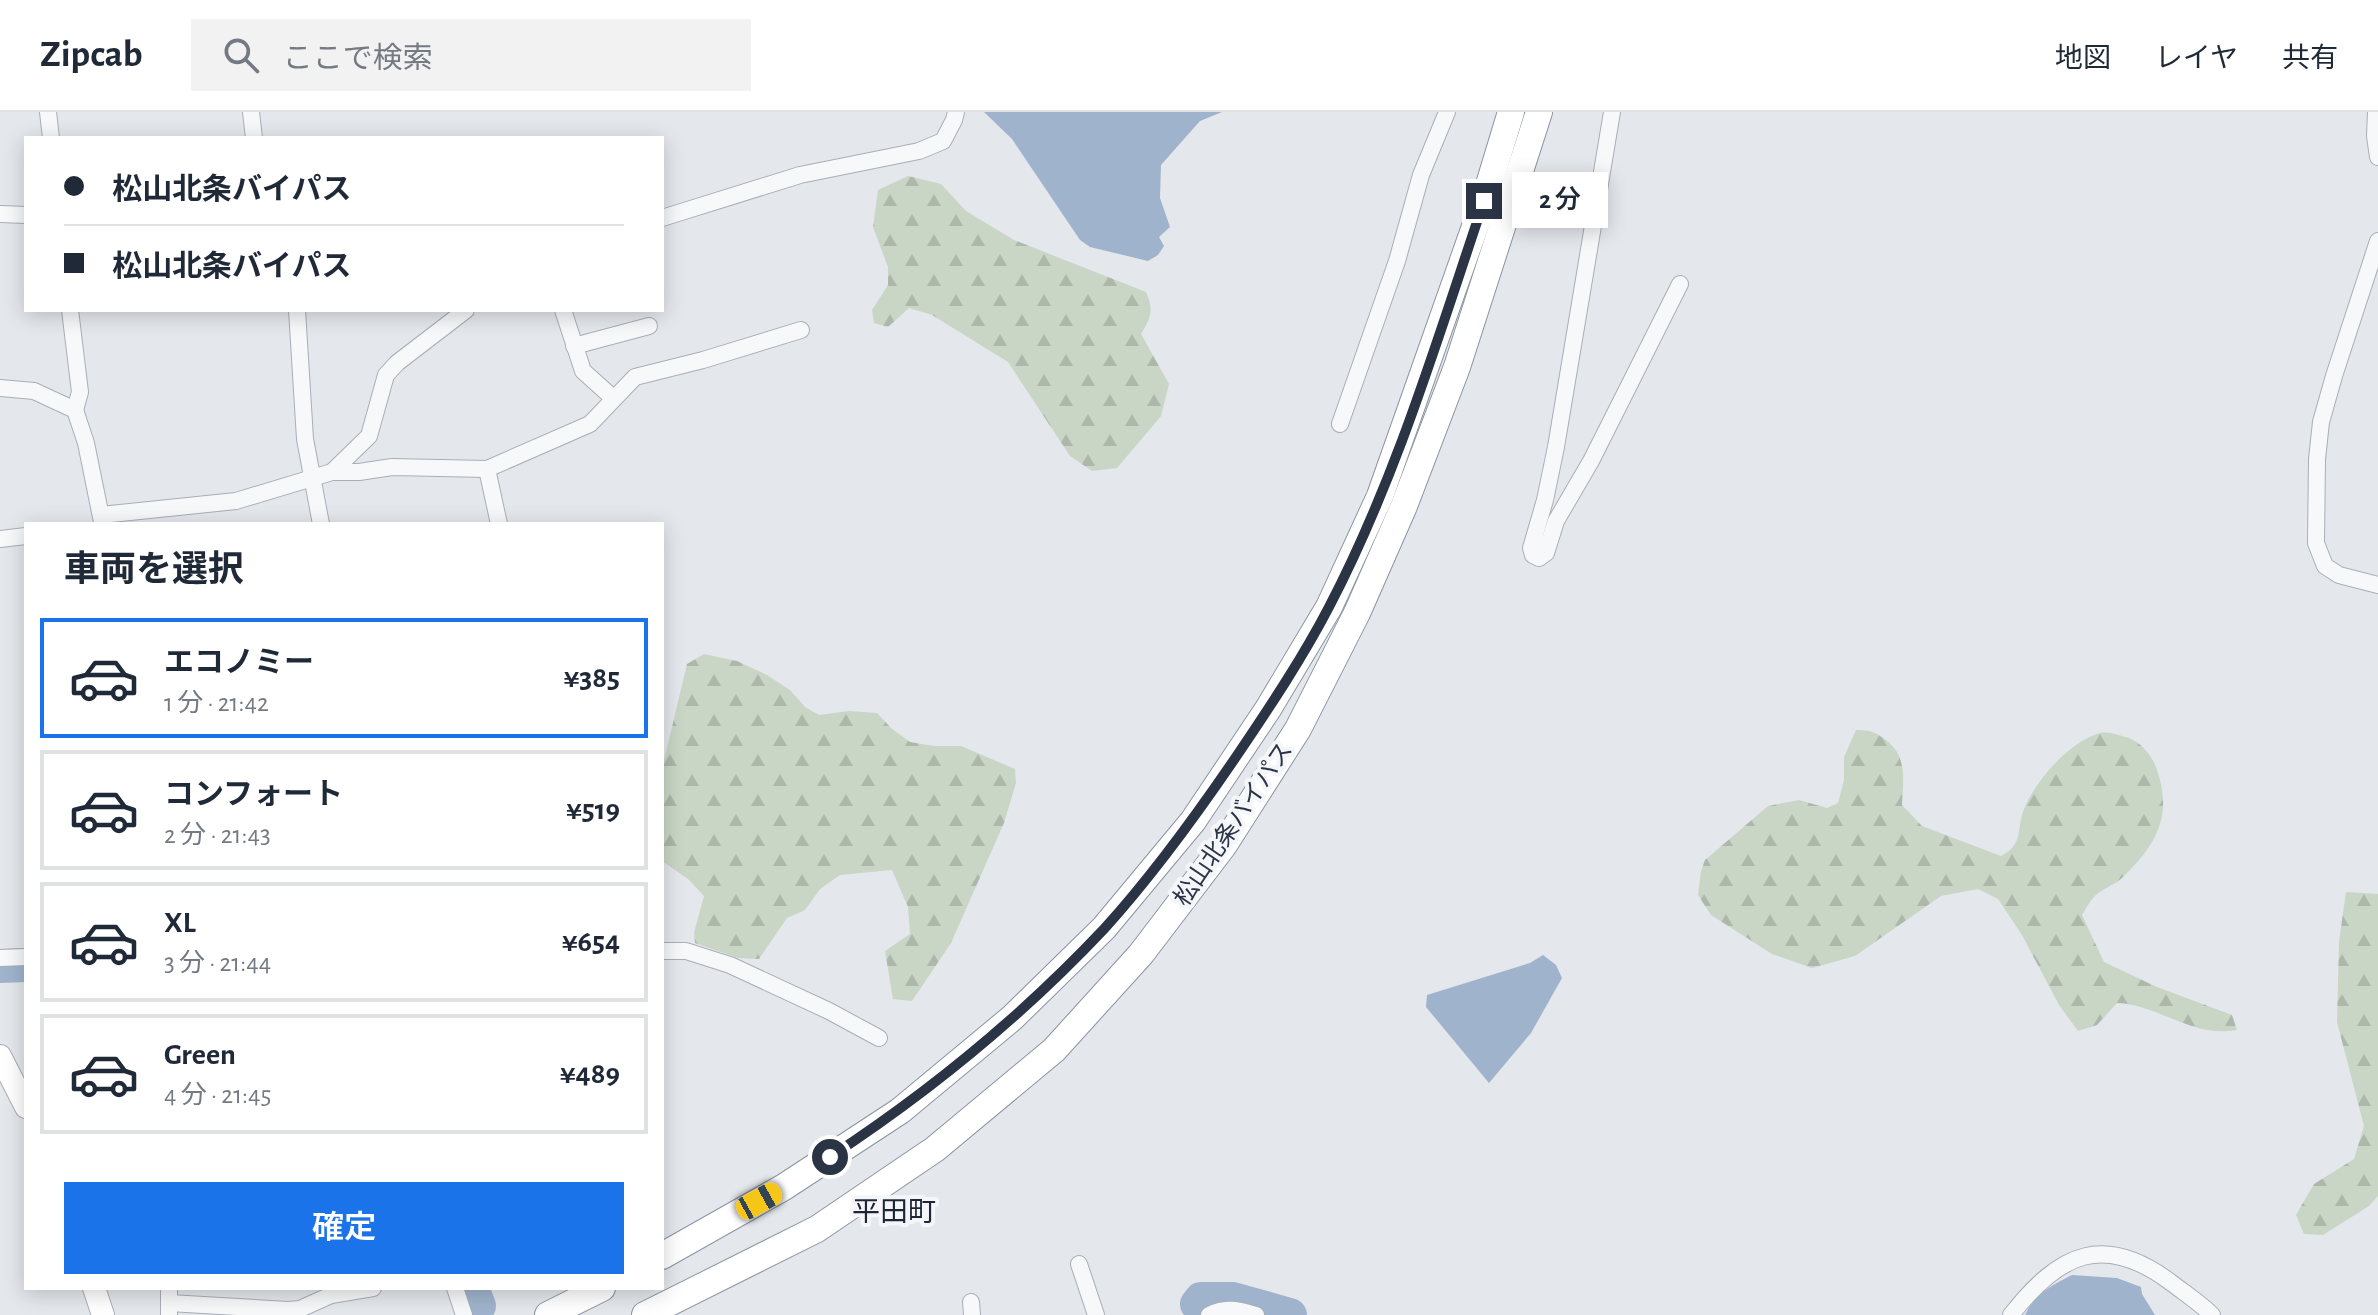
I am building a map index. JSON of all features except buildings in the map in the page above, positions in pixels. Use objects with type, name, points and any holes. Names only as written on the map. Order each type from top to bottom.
[{"type":"highway","name":"松山北条バイパス","points":[[664,1255],[784,1187],[900,1111],[1012,1018],[1104,928],[1193,821],[1268,709],[1329,607],[1380,496],[1475,228],[1511,112]]},
{"type":"highway","name":"松山北条バイパス","points":[[645,1315],[817,1229],[935,1149],[1054,1050],[1141,954],[1224,845],[1298,729],[1357,613],[1404,506],[1457,367],[1539,112]]},
{"type":"highway","points":[[548,1315],[598,1290]]},
{"type":"main road","points":[[0,1056],[24,1103]]},
{"type":"main road","points":[[95,1290],[103,1315]]},
{"type":"street","points":[[48,112],[51,136]]},
{"type":"street","points":[[251,112],[254,136]]},
{"type":"street","points":[[664,217],[800,175],[919,151],[943,141],[956,112]]},
{"type":"street","points":[[1340,424],[1397,261],[1421,175],[1447,112]]},
{"type":"street","points":[[1612,112],[1556,447],[1531,548],[1533,555],[1539,558],[1546,553],[1556,521],[1591,461],[1680,284]]},
{"type":"street","points":[[2376,112],[2378,157]]},
{"type":"street","points":[[0,214],[24,215]]},
{"type":"street","points":[[2378,241],[2321,422],[2317,459],[2316,543],[2325,566],[2332,571],[2378,585]]},
{"type":"street","points":[[70,312],[80,392],[75,410],[86,443],[101,520],[236,501],[332,472],[392,467],[487,469],[590,424],[635,377],[801,330]]},
{"type":"street","points":[[297,312],[305,439],[321,522]]},
{"type":"street","points":[[332,472],[369,436],[386,375],[463,312]]},
{"type":"street","points":[[564,312],[583,371],[613,398]]},
{"type":"street","points":[[574,346],[649,326]]},
{"type":"street","points":[[0,388],[34,391],[75,410]]},
{"type":"street","points":[[487,469],[499,522]]},
{"type":"street","points":[[0,539],[24,536]]},
{"type":"street","points":[[664,951],[686,951],[730,965],[879,1038]]},
{"type":"street","points":[[0,958],[24,957]]},
{"type":"street","points":[[2011,1315],[2032,1287],[2062,1265],[2102,1253],[2139,1261],[2154,1269],[2212,1315]]},
{"type":"street","points":[[1079,1264],[1096,1315]]},
{"type":"street","points":[[169,1302],[301,1312],[331,1295],[361,1290]]},
{"type":"street","points":[[456,1290],[464,1315]]},
{"type":"street","points":[[1209,1315],[1219,1310],[1235,1309],[1256,1315]]},
{"type":"green space","points":[[908,176],[941,184],[966,211],[1014,240],[1146,292],[1150,314],[1141,334],[1169,384],[1161,416],[1117,468],[1092,471],[1070,456],[1008,362],[932,315],[909,308],[888,327],[874,323],[872,310],[888,285],[888,267],[873,227],[878,190]]},
{"type":"green space","points":[[704,654],[737,661],[790,690],[805,707],[819,715],[849,711],[877,713],[910,742],[961,746],[1015,769],[1016,783],[1004,823],[951,943],[912,1001],[893,999],[885,951],[910,934],[908,907],[892,870],[840,875],[820,889],[805,910],[787,918],[759,959],[738,958],[695,943],[694,933],[704,896],[688,879],[664,862],[664,761],[687,664]]},
{"type":"green space","points":[[1856,730],[1875,733],[1898,754],[1903,770],[1902,805],[1922,826],[2001,856],[2016,841],[2024,809],[2036,786],[2066,753],[2089,737],[2103,733],[2138,743],[2153,760],[2161,786],[2163,802],[2158,829],[2134,866],[2096,895],[2082,915],[2104,962],[2157,987],[2232,1015],[2237,1030],[2220,1031],[2190,1026],[2147,1009],[2117,1003],[2097,1025],[2078,1031],[2059,1005],[2022,935],[1998,899],[1978,889],[1941,896],[1855,956],[1812,968],[1772,954],[1711,915],[1698,895],[1705,860],[1768,806],[1799,800],[1827,808],[1838,803],[1844,780],[1844,757]]},
{"type":"green space","points":[[2346,892],[2378,894],[2378,1196],[2369,1206],[2323,1235],[2304,1234],[2296,1215],[2314,1184],[2354,1159],[2364,1126],[2337,1022],[2339,942]]},
{"type":"water","points":[[984,112],[1222,112],[1200,121],[1161,165],[1160,198],[1170,227],[1159,237],[1164,246],[1158,255],[1148,261],[1090,247],[1080,240],[1012,139]]},
{"type":"water","points":[[1543,955],[1556,965],[1562,978],[1531,1033],[1489,1083],[1426,1007],[1427,995],[1530,963]]},
{"type":"water","points":[[2072,1275],[2117,1278],[2141,1287],[2155,1315],[2025,1315],[2039,1296]]},
{"type":"waterway","points":[[0,966],[24,965]]},
{"type":"waterway","points":[[473,1290],[479,1306]]},
{"type":"waterway","points":[[1197,1304],[1201,1299],[1233,1299],[1290,1315]]},
{"type":"district","name":"平田町","points":[[894,1211]]},
{"type":"route","points":[[830,1157],[900,1111],[1012,1018],[1104,928],[1193,821],[1268,709],[1329,607],[1380,496],[1484,201]]}]
